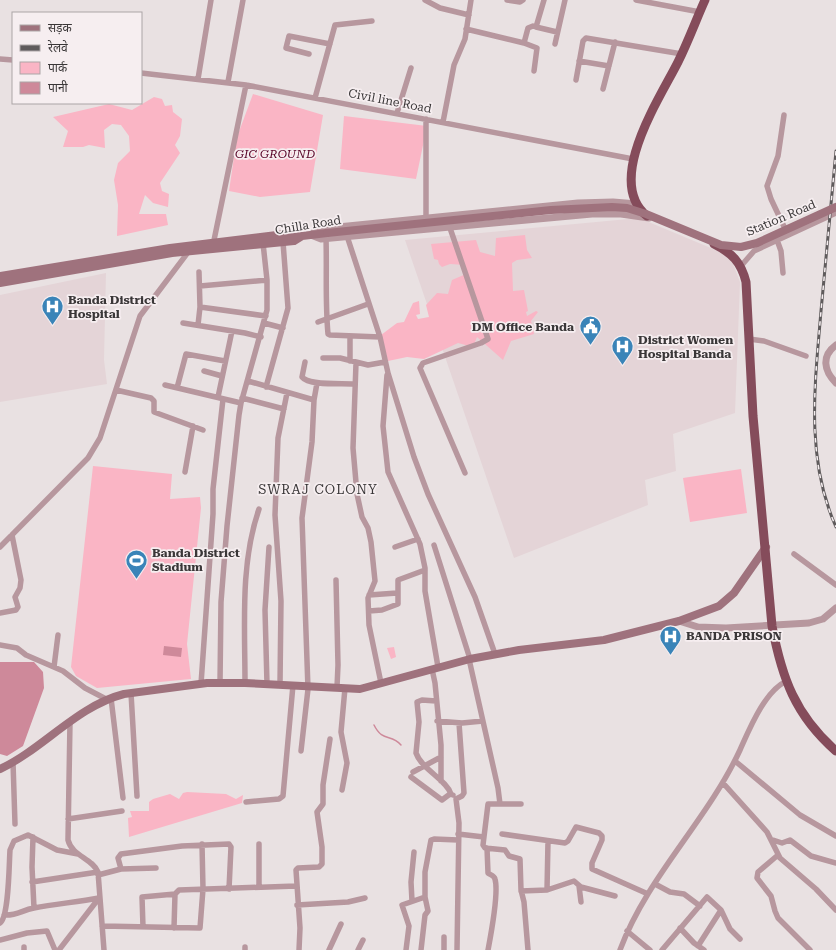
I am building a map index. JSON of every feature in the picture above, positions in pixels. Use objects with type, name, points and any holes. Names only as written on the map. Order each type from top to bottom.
[{"type":"highway","points":[[705,0],[682,54],[639,140],[633,159],[632,185],[637,204],[647,216],[725,249],[732,254],[741,266],[745,277],[748,300],[753,416],[772,626],[781,664],[804,718],[814,730],[836,750]]},
{"type":"main road","name":"Station Road","points":[[647,216],[721,245],[741,247],[757,243],[836,207]]},
{"type":"main road","name":"Chilla Road","points":[[0,283],[21,276],[189,252],[213,245],[294,241],[302,236],[310,235],[326,236],[577,208],[627,208],[647,216]]},
{"type":"main road","points":[[0,276],[21,276],[293,233],[302,236]]},
{"type":"main road","points":[[0,769],[13,762],[70,722],[109,699],[131,693],[201,684],[245,682],[364,688],[470,659],[495,654],[604,640],[679,620],[705,612],[726,600],[744,581],[766,547]]},
{"type":"street","points":[[198,79],[211,0]]},
{"type":"street","points":[[228,82],[243,0]]},
{"type":"street","points":[[425,0],[440,8],[469,15]]},
{"type":"street","points":[[444,122],[454,66],[465,39],[471,0]]},
{"type":"street","points":[[507,0],[518,2],[522,0]]},
{"type":"street","points":[[536,27],[544,0]]},
{"type":"street","points":[[555,44],[565,0]]},
{"type":"street","points":[[636,0],[700,12]]},
{"type":"street","points":[[315,98],[335,25],[372,21]]},
{"type":"street","points":[[524,43],[528,28],[532,26],[557,32]]},
{"type":"street","points":[[466,29],[524,43],[537,48],[534,71]]},
{"type":"street","points":[[309,54],[286,48],[289,36],[330,44]]},
{"type":"street","points":[[576,80],[583,41],[586,38],[682,54]]},
{"type":"street","points":[[603,89],[615,42]]},
{"type":"street","points":[[0,59],[12,60]]},
{"type":"street","points":[[579,61],[609,66]]},
{"type":"street","points":[[397,113],[411,68]]},
{"type":"street","name":"Civil line Road","points":[[142,73],[246,84],[633,159]]},
{"type":"street","points":[[213,245],[246,84]]},
{"type":"street","points":[[784,115],[778,156],[767,186],[771,199],[788,235]]},
{"type":"street","points":[[426,119],[426,218]]},
{"type":"street","points":[[310,235],[318,229],[426,218],[578,204],[613,202],[637,204]]},
{"type":"street","points":[[741,266],[754,251],[836,213]]},
{"type":"street","points":[[380,337],[329,335],[325,309],[327,279],[326,236],[347,236],[450,228],[592,214],[647,216]]},
{"type":"street","points":[[450,228],[488,339],[482,343],[423,363],[420,368],[465,473]]},
{"type":"street","points":[[347,236],[380,337],[388,373],[414,457],[425,487],[475,596],[495,654]]},
{"type":"street","points":[[777,240],[782,254],[783,273]]},
{"type":"street","points":[[266,387],[288,308],[283,242]]},
{"type":"street","points":[[220,683],[221,602],[227,526],[241,401],[261,337],[268,303],[263,243]]},
{"type":"street","points":[[0,547],[88,458],[94,449],[100,438],[140,316],[189,252]]},
{"type":"street","points":[[198,325],[200,307],[199,272]]},
{"type":"street","points":[[200,286],[267,280]]},
{"type":"street","points":[[318,322],[368,304]]},
{"type":"street","points":[[200,307],[266,316]]},
{"type":"street","points":[[183,323],[232,330],[261,337]]},
{"type":"street","points":[[264,323],[283,328]]},
{"type":"street","points":[[201,684],[213,514],[213,489],[222,376],[232,330]]},
{"type":"street","points":[[350,336],[354,384],[352,448],[357,494],[362,517],[370,532],[375,581],[373,590],[369,595],[370,632],[380,683]]},
{"type":"street","points":[[749,339],[764,341],[806,356]]},
{"type":"street","points":[[836,345],[828,352],[825,362],[827,372],[836,384]]},
{"type":"street","points":[[177,388],[186,354],[225,361]]},
{"type":"street","points":[[323,358],[340,358],[368,365],[385,362]]},
{"type":"street","points":[[305,362],[302,379],[317,383],[354,384]]},
{"type":"street","points":[[204,371],[222,376]]},
{"type":"street","points":[[388,373],[383,426],[388,472],[418,539],[426,570],[425,591],[435,668],[437,721],[441,756],[440,781]]},
{"type":"street","points":[[248,381],[314,400]]},
{"type":"street","points":[[301,751],[308,685],[302,518],[312,442],[314,400],[317,383]]},
{"type":"street","points":[[165,385],[221,398],[284,409]]},
{"type":"street","points":[[116,390],[151,398],[154,401],[154,412],[203,430]]},
{"type":"street","points":[[280,684],[281,601],[275,515],[277,453],[287,393]]},
{"type":"street","points":[[184,472],[193,426]]},
{"type":"street","points":[[245,682],[247,572],[250,538],[259,509]]},
{"type":"street","points":[[0,613],[18,609],[15,597],[20,588],[21,580],[15,542],[12,535]]},
{"type":"street","points":[[395,547],[418,539]]},
{"type":"street","points":[[434,545],[470,659],[498,788],[500,804]]},
{"type":"street","points":[[267,684],[265,610],[266,561],[269,547]]},
{"type":"street","points":[[794,554],[836,585]]},
{"type":"street","points":[[369,611],[382,610],[398,604],[397,593],[400,578],[426,570]]},
{"type":"street","points":[[336,580],[338,665],[341,688],[341,732],[347,763],[342,790]]},
{"type":"street","points":[[369,595],[397,593]]},
{"type":"street","points":[[679,620],[698,627],[741,628],[772,626],[817,621],[823,619],[836,608]]},
{"type":"street","points":[[54,667],[58,635]]},
{"type":"street","points":[[0,645],[17,648],[26,655],[54,667],[109,699],[123,798]]},
{"type":"street","points":[[620,950],[627,931],[648,894],[715,798],[758,714],[777,687],[787,681]]},
{"type":"street","points":[[246,802],[279,799],[283,796],[293,685]]},
{"type":"street","points":[[131,693],[137,796]]},
{"type":"street","points":[[436,701],[422,700],[417,702],[419,722],[416,753],[424,765],[450,789],[454,796],[458,834],[457,950]]},
{"type":"street","points":[[437,721],[459,723],[483,721]]},
{"type":"street","points":[[70,722],[69,843],[78,854],[94,866],[98,873],[104,950]]},
{"type":"street","points":[[441,756],[424,765],[412,774],[442,800],[454,796],[462,796],[464,793],[459,723]]},
{"type":"street","points":[[299,950],[300,928],[296,886],[297,869],[319,867],[322,864],[322,847],[316,812],[323,804],[323,785],[330,740]]},
{"type":"street","points":[[735,761],[800,815],[836,836]]},
{"type":"street","points":[[13,762],[14,824]]},
{"type":"street","points":[[723,783],[773,840],[778,855],[791,869],[816,889],[836,910]]},
{"type":"street","points":[[521,804],[490,804],[487,806],[483,845],[487,848],[506,850],[509,856],[520,860],[521,891],[524,902],[528,950]]},
{"type":"street","points":[[68,819],[122,811]]},
{"type":"street","points":[[502,834],[567,843],[576,827],[599,833],[602,836],[602,840],[592,864],[592,868],[648,894]]},
{"type":"street","points":[[458,834],[484,837]]},
{"type":"street","points":[[0,923],[4,915],[11,846],[17,838],[24,835],[33,837],[57,850],[78,854]]},
{"type":"street","points":[[33,837],[32,882],[34,908]]},
{"type":"street","points":[[421,950],[425,914],[428,911],[425,897],[425,872],[431,840],[458,840]]},
{"type":"street","points":[[773,840],[782,843],[790,840],[811,856],[836,863]]},
{"type":"street","points":[[547,890],[548,841]]},
{"type":"street","points":[[121,869],[118,858],[121,854],[152,849],[226,843],[230,845],[229,889]]},
{"type":"street","points":[[102,926],[200,928],[203,888],[202,844]]},
{"type":"street","points":[[259,844],[259,887]]},
{"type":"street","points":[[487,848],[488,873],[494,877],[495,881],[495,900],[488,950]]},
{"type":"street","points":[[412,901],[411,882],[414,852]]},
{"type":"street","points":[[778,855],[758,872],[757,878],[772,896],[774,911],[778,918],[808,949]]},
{"type":"street","points":[[32,882],[121,869],[156,868]]},
{"type":"street","points":[[521,891],[547,890],[572,881],[579,886],[615,896]]},
{"type":"street","points":[[655,884],[670,892],[684,894],[700,906]]},
{"type":"street","points":[[143,927],[142,897],[175,894],[179,890],[203,888],[229,889],[296,886]]},
{"type":"street","points":[[579,886],[581,902]]},
{"type":"street","points":[[174,928],[175,894]]},
{"type":"street","points":[[406,950],[409,926],[402,905],[425,897]]},
{"type":"street","points":[[662,950],[709,897],[721,910],[730,929],[740,939]]},
{"type":"street","points":[[4,915],[16,916],[23,911],[34,908],[99,898]]},
{"type":"street","points":[[60,950],[99,898]]},
{"type":"street","points":[[297,905],[348,902],[365,898]]},
{"type":"street","points":[[698,946],[721,910]]},
{"type":"street","points":[[329,950],[341,924]]},
{"type":"street","points":[[680,928],[704,950]]},
{"type":"street","points":[[0,940],[27,933],[47,931],[55,950]]},
{"type":"street","points":[[627,931],[650,950]]},
{"type":"street","points":[[444,937],[444,950]]},
{"type":"street","points":[[358,950],[363,940]]},
{"type":"shaded area","name":"DM Office Banda","points":[[639,218],[730,256],[740,282],[735,413],[673,434],[676,471],[645,480],[648,505],[514,558],[405,240]]},
{"type":"shaded area","name":"Banda District Hospital","points":[[106,273],[104,360],[107,384],[0,402],[0,295]]},
{"type":"green space","name":"GIC GROUND","points":[[253,94],[323,115],[310,192],[260,197],[229,191],[237,137]]},
{"type":"green space","points":[[154,97],[162,99],[165,106],[172,105],[173,112],[182,119],[180,136],[175,145],[180,153],[160,183],[162,191],[169,194],[168,207],[153,203],[145,195],[139,214],[166,214],[168,225],[117,236],[118,205],[114,180],[118,163],[130,151],[129,136],[121,125],[112,124],[104,130],[105,148],[89,145],[83,147],[63,147],[68,131],[53,117],[109,104],[132,110]]},
{"type":"green space","points":[[344,116],[427,126],[416,179],[340,169]]},
{"type":"green space","points":[[525,235],[527,250],[532,258],[517,260],[512,263],[513,291],[524,290],[528,311],[526,312],[527,316],[536,311],[538,312],[531,321],[534,334],[511,341],[503,360],[477,337],[473,347],[458,343],[424,359],[407,357],[388,361],[381,335],[397,323],[404,322],[413,303],[419,301],[420,314],[416,315],[418,319],[429,317],[426,305],[437,293],[448,294],[452,280],[466,274],[465,265],[450,264],[442,267],[438,260],[434,259],[431,244],[476,240],[480,252],[495,256],[496,238]]},
{"type":"green space","name":"Banda District Stadium","points":[[93,466],[172,474],[170,499],[200,497],[201,508],[187,644],[191,679],[97,688],[76,676],[71,667]]},
{"type":"green space","points":[[741,469],[747,513],[690,522],[683,478]]},
{"type":"green space","points":[[394,647],[396,657],[391,659],[387,648]]},
{"type":"green space","points":[[183,793],[226,794],[236,799],[243,795],[242,803],[129,837],[128,818],[132,817],[130,811],[149,811],[149,802],[153,799],[170,794],[179,799]]},
{"type":"water","points":[[164,646],[182,648],[181,657],[163,655]]},
{"type":"water","points":[[0,662],[34,662],[43,672],[44,688],[23,746],[7,756],[0,754]]},
{"type":"waterway","points":[[374,725],[377,731],[381,734],[394,739],[401,745]]},
{"type":"railway","points":[[836,151],[816,365],[815,393],[816,447],[820,474],[826,501],[836,527]]},
{"type":"place","name":"Banda District Hospital","points":[[52,326]]},
{"type":"place","name":"DM Office Banda","points":[[590,346]]},
{"type":"place","name":"District Women Hospital Banda","points":[[623,366]]},
{"type":"place","name":"Banda District Stadium","points":[[137,580]]},
{"type":"place","name":"BANDA PRISON","points":[[670,656]]},
{"type":"district","name":"SWRAJ COLONY","points":[[318,489]]}]
